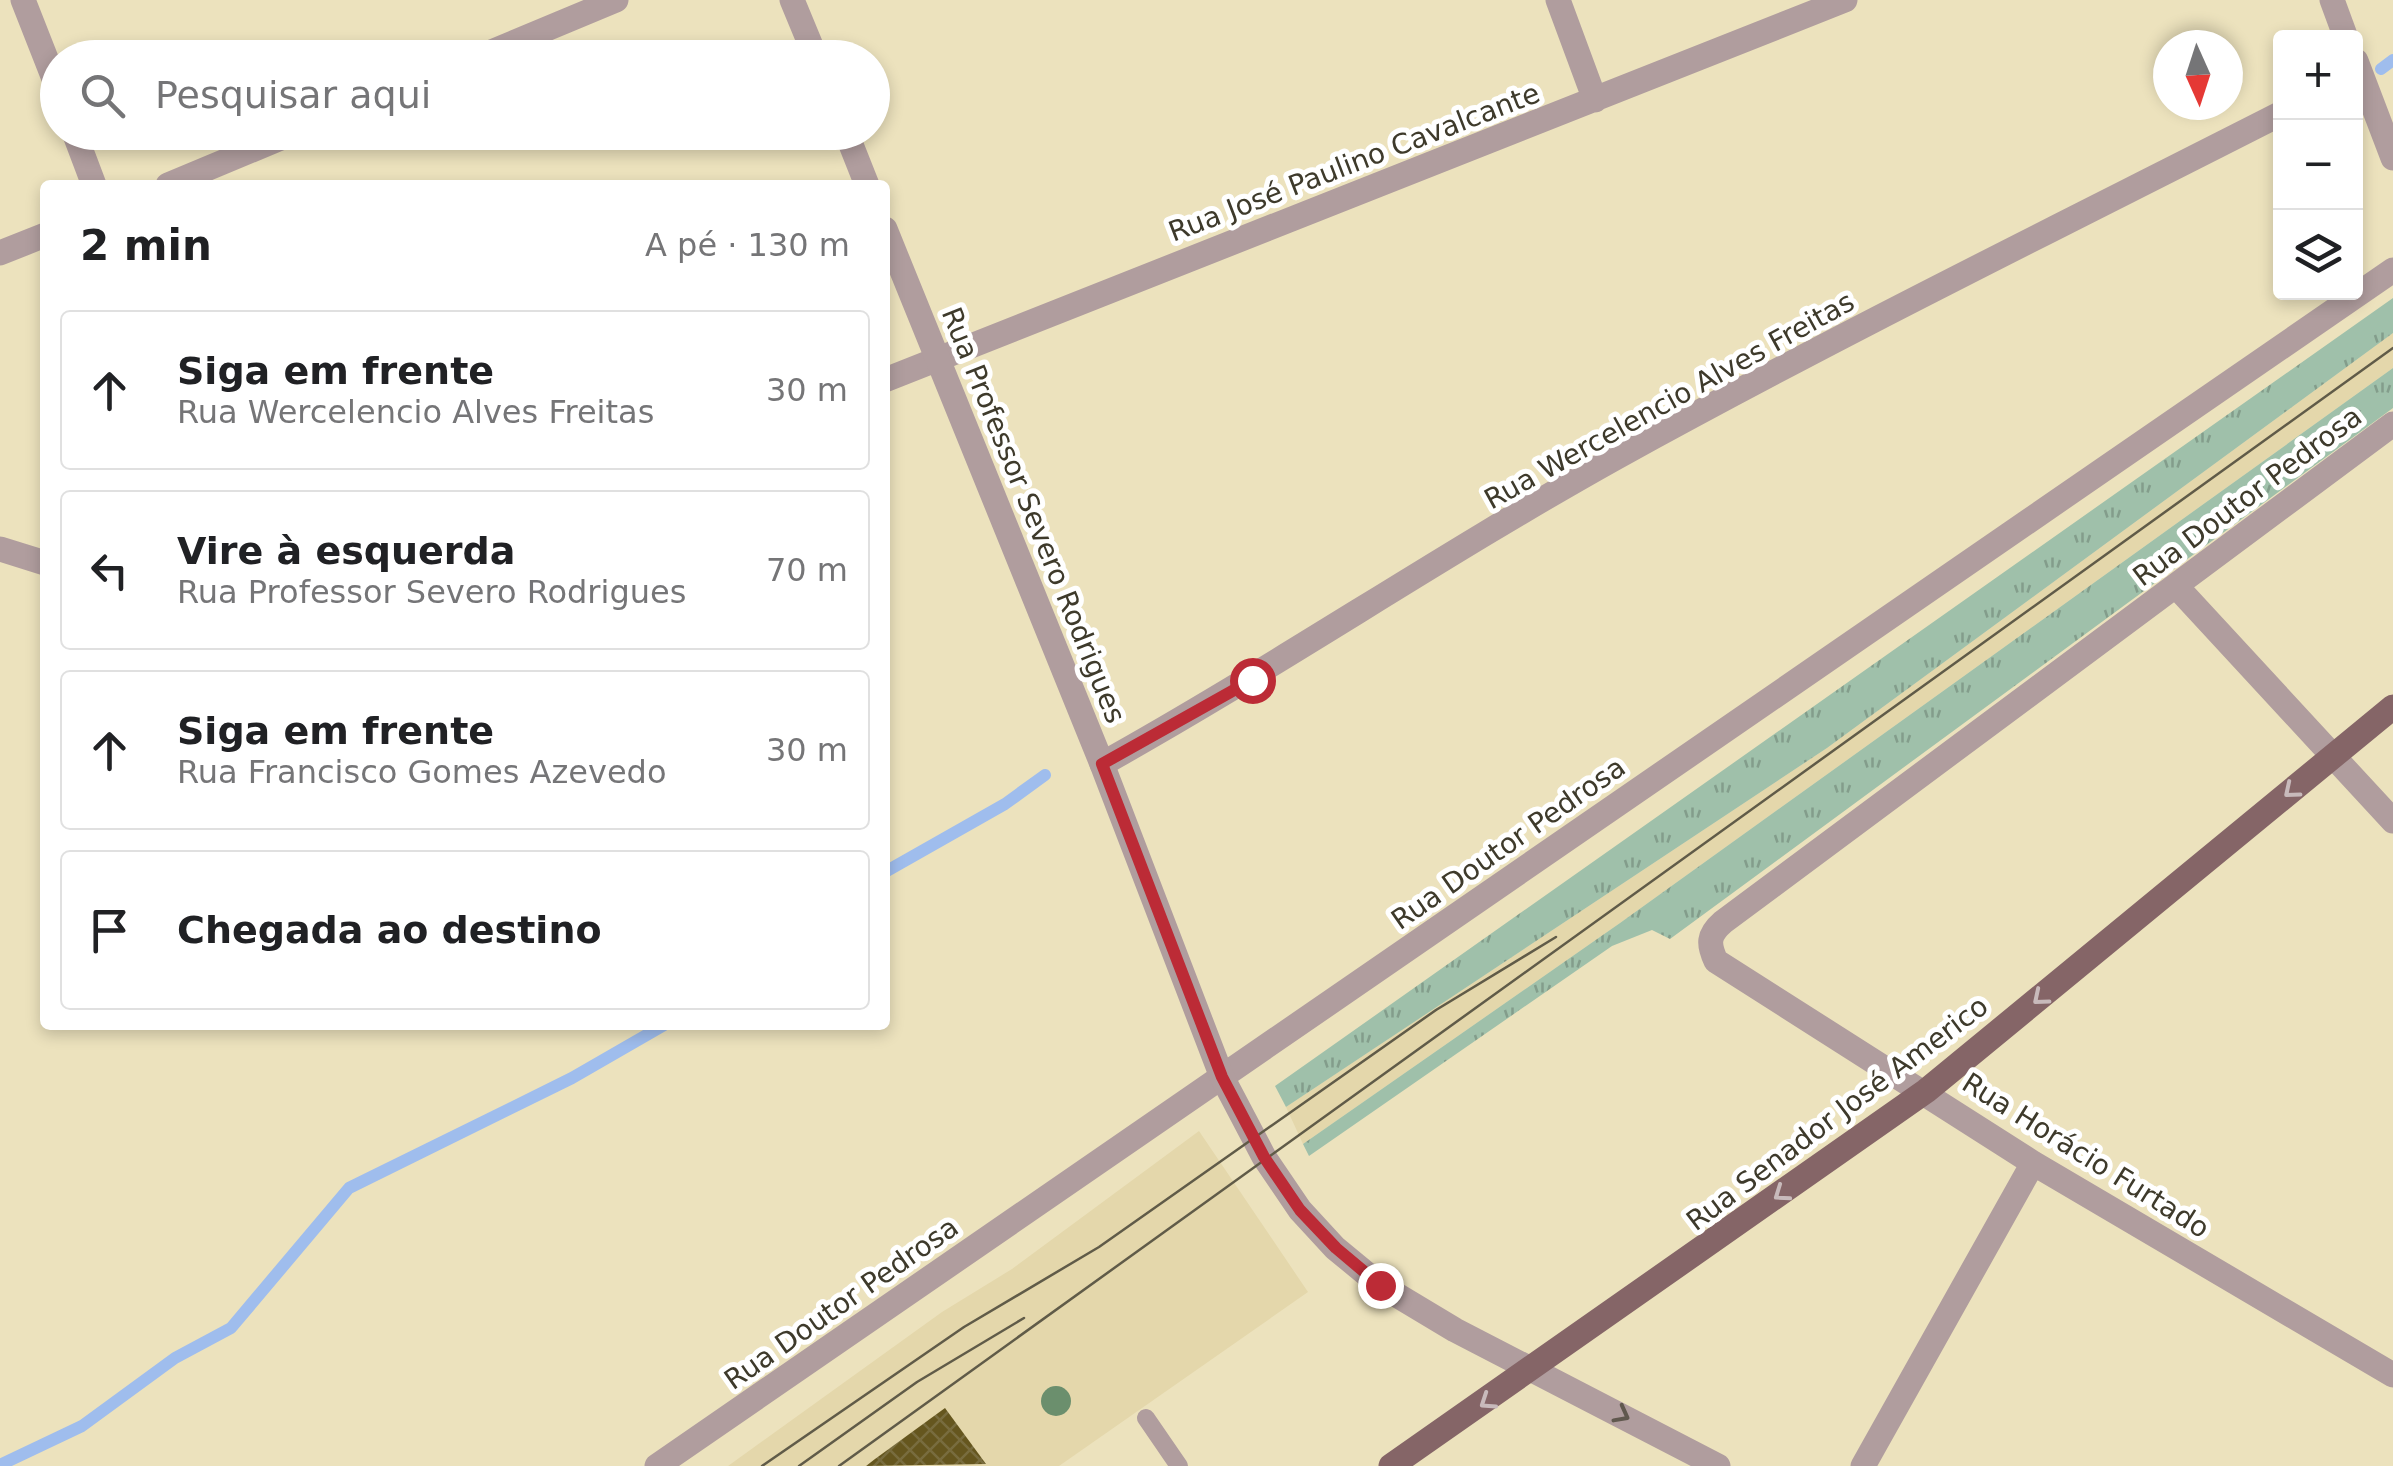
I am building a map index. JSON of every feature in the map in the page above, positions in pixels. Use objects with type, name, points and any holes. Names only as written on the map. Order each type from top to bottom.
[{"type":"main road","name":"Rua Senador José Americo","points":[[1391,1466],[1536,1369],[1926,1091],[2393,707]]},
{"type":"street","points":[[23,0],[40,43]]},
{"type":"street","points":[[519,40],[616,0]]},
{"type":"street","points":[[792,0],[809,40]]},
{"type":"street","points":[[1558,0],[1595,100]]},
{"type":"street","name":"Rua José Paulino Cavalcante","points":[[890,378],[1845,0]]},
{"type":"street","points":[[2332,0],[2343,30]]},
{"type":"street","points":[[2363,86],[2393,158]]},
{"type":"street","name":"Rua Wercelencio Alves Freitas","points":[[1102,764],[1252,680],[1611,461],[1833,340],[2273,118]]},
{"type":"street","points":[[81,150],[92,180]]},
{"type":"street","points":[[180,180],[252,150]]},
{"type":"street","points":[[853,150],[865,180]]},
{"type":"street","points":[[0,253],[40,237]]},
{"type":"street","name":"Rua Professor Severo Rodrigues","points":[[890,240],[1102,764],[1222,1077],[1264,1157],[1312,1223],[1380,1285],[1718,1466]]},
{"type":"street","name":"Rua Doutor Pedrosa","points":[[658,1466],[2393,270]]},
{"type":"street","name":"Rua Doutor Pedrosa","points":[[1710,943],[1712,931],[1722,922],[2393,424]]},
{"type":"street","points":[[0,550],[40,561]]},
{"type":"street","points":[[2176,586],[2393,821]]},
{"type":"street","name":"Rua Horácio Furtado","points":[[1710,943],[1716,961],[2033,1162],[2393,1375]]},
{"type":"street","points":[[1862,1466],[2033,1162]]},
{"type":"lane","points":[[1146,1418],[1179,1466]]},
{"type":"shaded area","points":[[2393,333],[2393,368],[1620,923],[1303,1144],[1286,1107],[1827,748]]},
{"type":"shaded area","points":[[1199,1131],[1308,1292],[1059,1466],[728,1466],[942,1312],[1012,1269]]},
{"type":"green space","points":[[2393,298],[2393,333],[1827,748],[1286,1107],[1275,1086]]},
{"type":"green space","points":[[2393,368],[2393,408],[1670,939],[1652,930],[1612,946],[1309,1156],[1303,1144],[1620,923]]},
{"type":"building","points":[[945,1408],[986,1464],[866,1466],[875,1459]]},
{"type":"waterway","points":[[2381,69],[2393,60]]},
{"type":"waterway","points":[[890,869],[1005,804],[1045,775]]},
{"type":"waterway","points":[[0,1465],[82,1426],[175,1358],[231,1328],[349,1188],[572,1078],[655,1030]]},
{"type":"tram line","points":[[839,1466],[2393,348]]},
{"type":"tram line","points":[[762,1466],[964,1327],[1099,1247],[1436,1010],[1556,937]]},
{"type":"tram line","points":[[799,1466],[917,1382],[1024,1318]]},
{"type":"route","points":[[1252,680],[1102,764],[1222,1077],[1264,1157],[1300,1210],[1336,1248],[1380,1285]]}]
